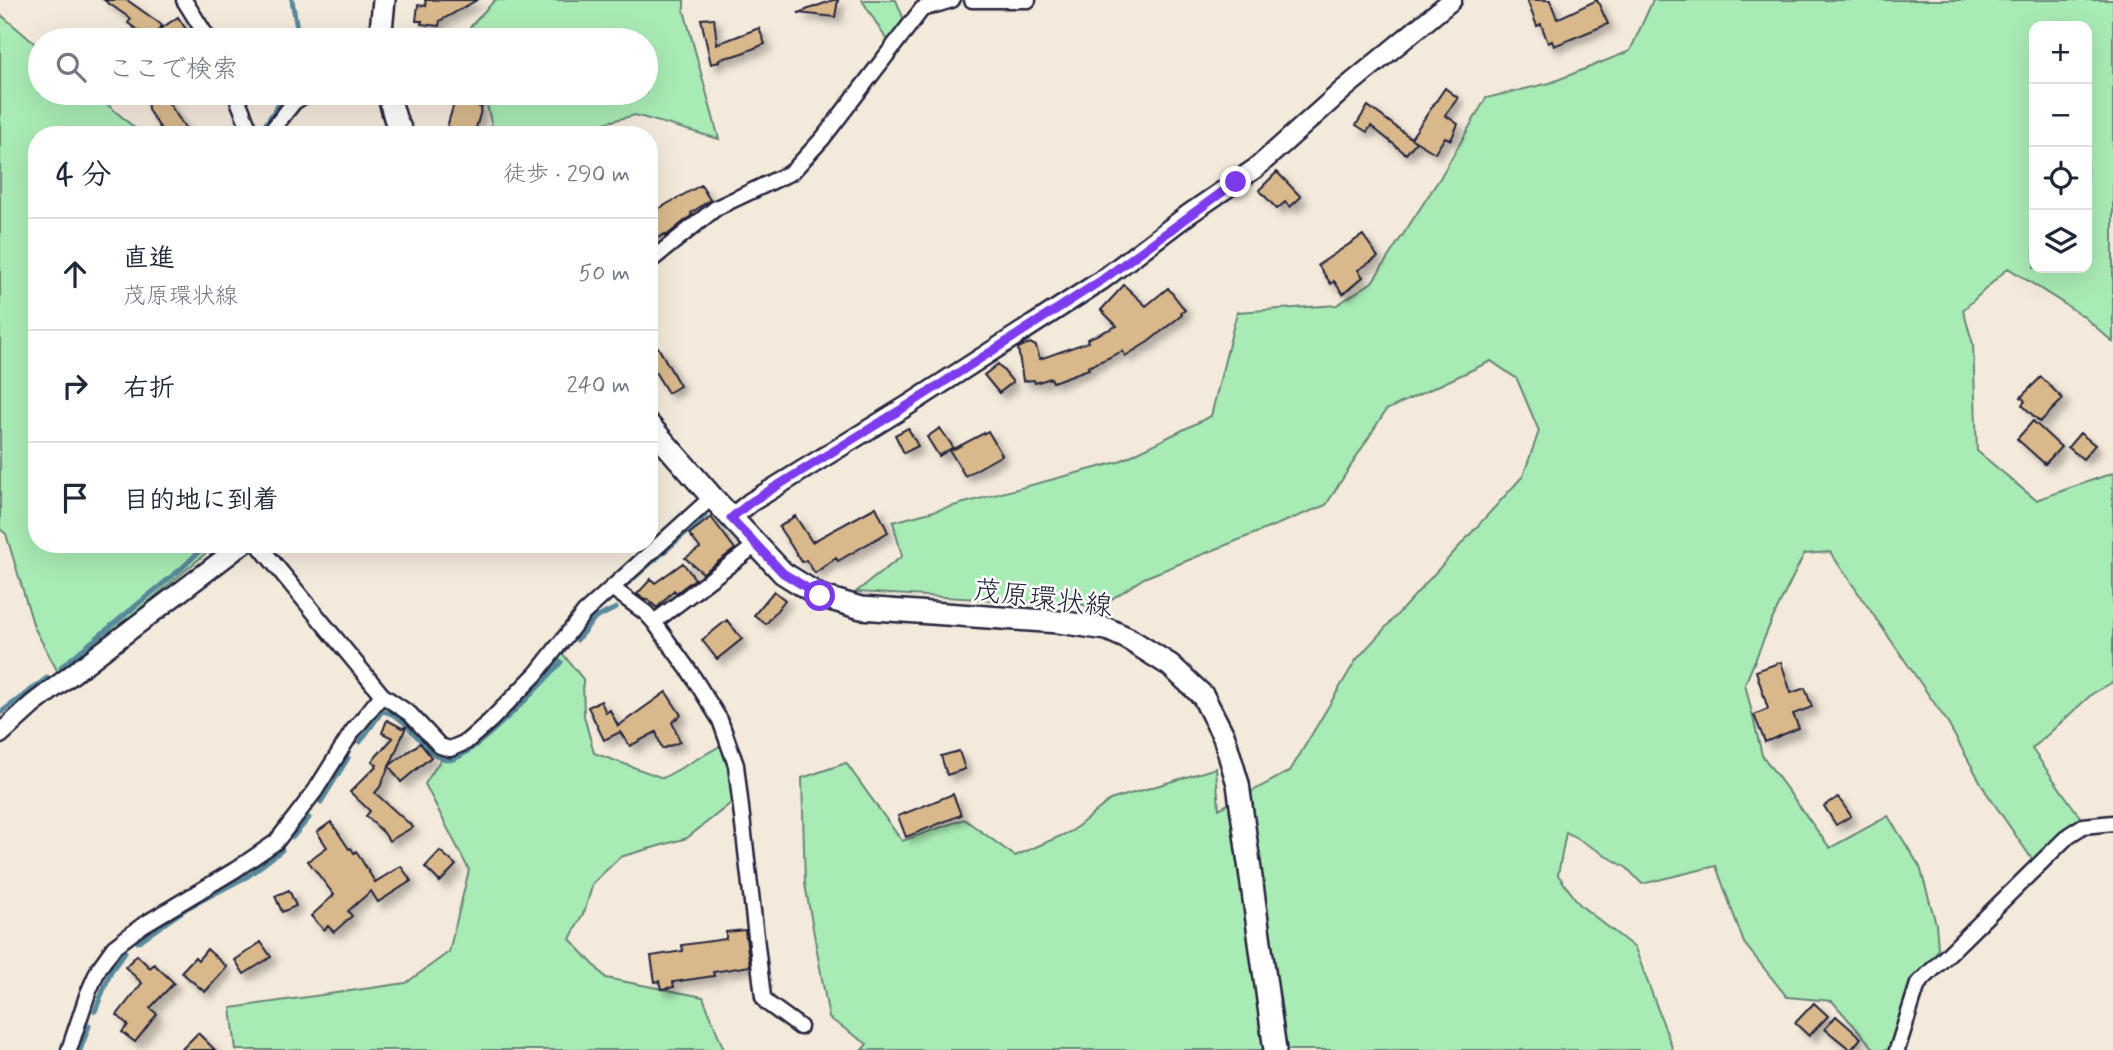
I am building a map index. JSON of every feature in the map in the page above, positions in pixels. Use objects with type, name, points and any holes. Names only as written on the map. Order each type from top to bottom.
[{"type":"main road","points":[[381,28],[384,0]]},
{"type":"main road","points":[[391,105],[399,126]]},
{"type":"main road","name":"茂原環状線","points":[[658,435],[783,573],[820,596],[861,608],[1059,622],[1107,629],[1127,638],[1170,665],[1203,696],[1224,737],[1238,784],[1275,1050]]},
{"type":"street","points":[[184,0],[202,28]]},
{"type":"street","points":[[658,255],[716,208],[792,173],[823,138],[922,9],[952,0]]},
{"type":"street","points":[[972,0],[1028,0]]},
{"type":"street","points":[[731,518],[751,502],[910,404],[1102,280],[1189,214],[1256,168],[1344,89],[1452,0]]},
{"type":"street","points":[[240,105],[248,126]]},
{"type":"street","points":[[275,126],[291,105]]},
{"type":"street","points":[[658,544],[712,497]]},
{"type":"street","points":[[654,622],[756,545]]},
{"type":"street","points":[[0,734],[33,704],[231,553]]},
{"type":"street","points":[[265,553],[382,695],[410,714],[440,746],[450,749],[466,742],[490,721],[536,674],[584,613],[648,553]]},
{"type":"street","points":[[612,588],[654,622],[720,720],[736,765],[763,997],[767,1003],[800,1027]]},
{"type":"street","points":[[69,1050],[88,993],[99,968],[114,947],[143,925],[276,842],[315,791],[352,732],[382,695]]},
{"type":"street","points":[[1897,1050],[1918,984],[2069,835],[2083,826],[2113,823]]},
{"type":"green space","points":[[495,0],[684,0],[684,10],[719,139],[635,115],[592,126],[492,126],[487,105],[658,105],[658,28],[470,27]]},
{"type":"green space","points":[[862,0],[896,0],[904,20],[888,42]]},
{"type":"green space","points":[[1653,0],[2113,0],[2113,342],[2083,316],[2008,268],[1963,310],[1973,344],[1977,451],[2036,500],[2113,473],[2113,682],[2092,694],[2032,749],[2083,821],[2034,862],[1986,792],[1946,720],[1830,552],[1804,554],[1745,684],[1762,755],[1830,848],[1888,816],[1920,867],[1936,924],[1938,948],[1891,1050],[1875,1050],[1832,1001],[1787,997],[1744,943],[1716,866],[1642,884],[1627,868],[1566,832],[1558,875],[1580,905],[1635,948],[1673,1050],[862,1050],[867,1044],[829,1018],[805,884],[802,778],[846,763],[902,841],[964,819],[1015,856],[1072,831],[1110,800],[1216,768],[1219,809],[1290,771],[1356,660],[1523,476],[1539,431],[1517,379],[1491,361],[1386,410],[1326,505],[1144,578],[1101,606],[856,592],[902,556],[893,522],[1118,462],[1211,416],[1237,312],[1337,305],[1372,282],[1440,178],[1486,98],[1550,83],[1630,51]]},
{"type":"green space","points":[[0,14],[28,38],[28,105],[108,105],[132,126],[28,126],[28,553],[206,553],[60,676],[34,627],[6,534],[0,529]]},
{"type":"green space","points":[[562,653],[583,679],[584,716],[594,753],[663,778],[722,745],[736,799],[687,838],[620,857],[593,883],[585,910],[570,939],[606,978],[703,997],[724,1050],[236,1050],[231,1008],[406,983],[449,952],[469,870],[425,784],[446,751]]},
{"type":"building","points":[[104,0],[127,0],[162,25],[160,28],[135,28],[128,23],[131,19]]},
{"type":"building","points":[[425,0],[477,0],[440,21],[439,26],[416,21],[418,5],[426,6]]},
{"type":"building","points":[[838,0],[835,17],[798,13]]},
{"type":"building","points":[[1527,0],[1550,0],[1557,19],[1597,0],[1608,24],[1554,46],[1552,41],[1548,43],[1541,24],[1537,26]]},
{"type":"building","points":[[178,17],[185,28],[162,28]]},
{"type":"building","points":[[714,18],[717,44],[759,28],[765,44],[711,64],[701,19]]},
{"type":"building","points":[[1445,88],[1458,98],[1445,115],[1458,124],[1451,140],[1445,137],[1435,153],[1412,139],[1416,142],[1406,154],[1371,126],[1367,132],[1356,125],[1368,106],[1411,138]]},
{"type":"building","points":[[148,105],[170,105],[184,126],[159,126]]},
{"type":"building","points":[[453,105],[482,107],[477,126],[447,126]]},
{"type":"building","points":[[1277,172],[1301,197],[1290,207],[1285,202],[1277,209],[1259,190]]},
{"type":"building","points":[[701,185],[710,200],[666,236],[665,234],[658,238],[658,209]]},
{"type":"building","points":[[1363,235],[1378,257],[1358,270],[1363,277],[1343,294],[1334,281],[1331,284],[1318,265]]},
{"type":"building","points":[[1124,285],[1146,306],[1168,288],[1185,310],[1148,342],[1125,356],[1123,351],[1088,367],[1089,369],[1053,382],[1051,378],[1035,383],[1034,380],[1023,381],[1018,348],[1030,343],[1036,346],[1040,359],[1088,342],[1087,339],[1117,326],[1101,310]]},
{"type":"building","points":[[658,347],[680,386],[668,393],[658,377]]},
{"type":"building","points":[[998,364],[1013,382],[999,393],[984,375]]},
{"type":"building","points":[[2041,377],[2063,399],[2040,422],[2022,405],[2025,401],[2021,397]]},
{"type":"building","points":[[2033,421],[2061,447],[2045,464],[2017,439]]},
{"type":"building","points":[[908,428],[918,446],[904,453],[895,435]]},
{"type":"building","points":[[940,428],[953,447],[939,456],[927,437]]},
{"type":"building","points":[[988,431],[1002,455],[965,476],[950,451]]},
{"type":"building","points":[[2080,433],[2095,445],[2083,459],[2068,447]]},
{"type":"building","points":[[876,507],[888,532],[838,561],[836,558],[815,573],[806,560],[802,562],[779,527],[795,516],[812,542]]},
{"type":"building","points":[[711,517],[735,549],[703,573],[685,558],[700,548],[689,534]]},
{"type":"building","points":[[683,563],[695,579],[676,593],[674,590],[657,608],[637,594],[651,579],[655,583]]},
{"type":"building","points":[[774,591],[785,600],[766,624],[754,615]]},
{"type":"building","points":[[727,620],[742,639],[717,659],[702,640]]},
{"type":"building","points":[[1781,662],[1791,693],[1805,688],[1812,707],[1793,714],[1799,728],[1765,742],[1754,715],[1768,709],[1756,671]]},
{"type":"building","points":[[666,692],[681,715],[672,722],[680,742],[662,749],[656,732],[630,746],[620,732],[604,740],[588,707],[601,701],[606,713],[610,710],[618,726]]},
{"type":"building","points":[[387,720],[402,728],[406,727],[390,765],[420,743],[431,757],[401,782],[389,766],[375,793],[413,827],[389,841],[366,816],[370,811],[350,792],[377,765],[372,761],[393,738],[382,733]]},
{"type":"building","points":[[959,751],[965,769],[947,775],[941,756]]},
{"type":"building","points":[[953,794],[961,815],[906,837],[898,816]]},
{"type":"building","points":[[1838,797],[1851,816],[1836,825],[1824,806]]},
{"type":"building","points":[[331,822],[349,849],[354,853],[356,851],[375,882],[401,866],[411,881],[378,902],[371,891],[348,911],[352,916],[334,932],[328,926],[324,930],[311,916],[334,895],[308,861],[327,847],[317,832]]},
{"type":"building","points":[[440,851],[456,865],[440,882],[425,867]]},
{"type":"building","points":[[289,890],[296,906],[282,912],[275,896]]},
{"type":"building","points":[[745,930],[750,966],[713,972],[714,976],[673,982],[674,987],[661,989],[659,981],[655,982],[651,956],[683,951],[682,945],[726,939],[726,932]]},
{"type":"building","points":[[261,942],[271,957],[244,974],[235,960]]},
{"type":"building","points":[[207,949],[227,967],[205,992],[181,972],[195,957],[198,960]]},
{"type":"building","points":[[137,955],[150,968],[154,964],[174,983],[150,1008],[157,1014],[135,1042],[122,1032],[128,1025],[117,1015],[142,983],[125,967]]},
{"type":"building","points":[[1814,1003],[1828,1016],[1809,1036],[1795,1023]]},
{"type":"building","points":[[1836,1016],[1861,1038],[1851,1050],[1825,1029]]},
{"type":"building","points":[[198,1033],[215,1050],[181,1050]]},
{"type":"waterway","points":[[292,0],[297,28]]},
{"type":"waterway","points":[[265,125],[278,105]]},
{"type":"waterway","points":[[628,583],[705,516]]},
{"type":"waterway","points":[[61,667],[198,553]]},
{"type":"waterway","points":[[577,640],[594,619],[616,608]]},
{"type":"waterway","points":[[360,742],[382,711],[400,719],[433,753],[441,758],[454,759],[495,729],[561,662]]},
{"type":"waterway","points":[[0,713],[47,678]]},
{"type":"waterway","points":[[321,802],[348,758]]},
{"type":"waterway","points":[[293,837],[309,818]]},
{"type":"waterway","points":[[138,942],[187,908],[248,876],[282,850]]},
{"type":"waterway","points":[[95,1011],[111,971],[125,952]]},
{"type":"waterway","points":[[80,1050],[89,1026]]},
{"type":"route","points":[[820,596],[783,573],[731,518],[751,502],[910,404],[1102,280],[1236,182]]}]
